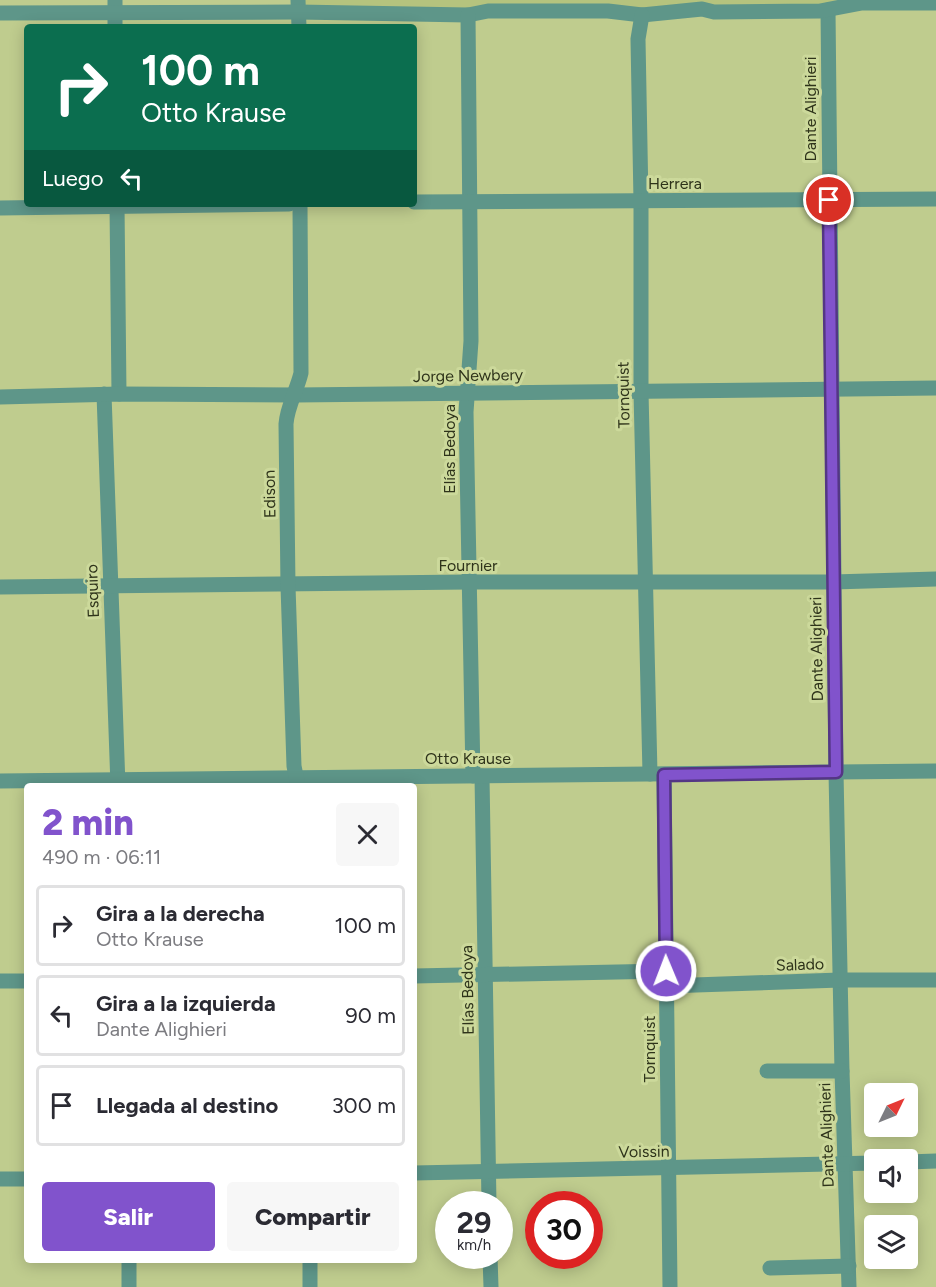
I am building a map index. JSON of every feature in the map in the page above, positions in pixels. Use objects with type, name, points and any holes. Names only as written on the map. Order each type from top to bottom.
[{"type":"street","points":[[0,13],[468,15],[488,11],[600,11],[642,15],[694,10],[714,12],[828,10],[862,3],[936,3]]},
{"type":"street","name":"Dante Alighieri","points":[[828,10],[836,772],[849,1287]]},
{"type":"street","name":"Elías Bedoya","points":[[468,15],[471,341],[466,412],[469,582],[485,975],[489,1191]]},
{"type":"street","name":"Tornquist","points":[[642,15],[638,39],[645,583],[657,775],[666,979],[670,1287]]},
{"type":"street","name":"Herrera","points":[[417,202],[936,199]]},
{"type":"street","points":[[0,208],[58,207]]},
{"type":"street","name":"Esquiro","points":[[117,207],[110,586],[118,783]]},
{"type":"street","name":"Edison","points":[[298,782],[294,766],[288,586],[287,416],[296,395],[301,373],[300,207]]},
{"type":"street","name":"Jorge Newbery","points":[[0,396],[936,388]]},
{"type":"street","name":"Fournier","points":[[0,587],[288,586],[469,582],[833,582],[936,579]]},
{"type":"street","name":"Otto Krause","points":[[0,781],[298,782],[478,776],[936,771]]},
{"type":"street","name":"Salado","points":[[417,976],[936,980]]},
{"type":"street","points":[[0,981],[24,981]]},
{"type":"street","points":[[767,1071],[842,1071]]},
{"type":"street","points":[[918,1162],[936,1161]]},
{"type":"street","name":"Voissin","points":[[417,1173],[864,1162]]},
{"type":"street","points":[[0,1179],[24,1179]]},
{"type":"street","points":[[129,1263],[129,1287]]},
{"type":"street","points":[[310,1263],[310,1287]]},
{"type":"street","points":[[770,1268],[849,1266]]},
{"type":"street","points":[[490,1269],[491,1287]]},
{"type":"shaded area","points":[[298,0],[936,0],[828,10],[298,12]]},
{"type":"route","points":[[666,971],[664,775],[836,772],[829,200]]}]
